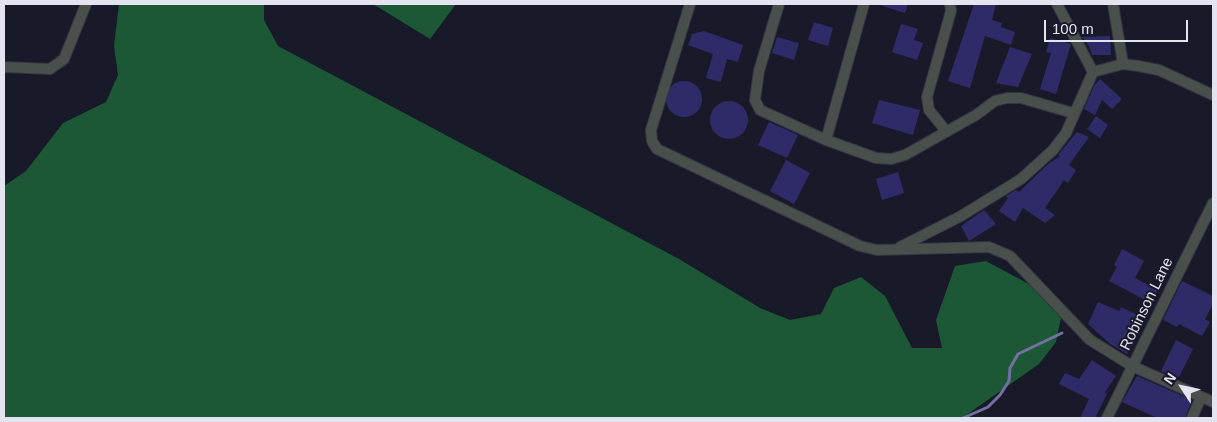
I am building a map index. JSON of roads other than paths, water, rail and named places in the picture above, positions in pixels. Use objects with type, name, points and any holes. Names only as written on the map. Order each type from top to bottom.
[{"type":"street","points":[[4,67],[50,69],[64,59],[86,4]]},
{"type":"street","points":[[690,4],[651,130],[652,141],[657,149],[860,246],[877,250],[989,247],[1010,256],[1090,340],[1132,366],[1213,402]]},
{"type":"street","points":[[780,4],[759,71],[755,100],[760,110],[826,140],[876,158],[890,159],[905,155],[976,115],[995,101],[1007,98],[1021,98],[1073,113]]},
{"type":"street","points":[[826,140],[864,4]]},
{"type":"street","points":[[946,131],[929,110],[927,97],[951,11],[950,4]]},
{"type":"street","points":[[1058,4],[1093,72]]},
{"type":"street","points":[[1113,4],[1123,64]]},
{"type":"street","points":[[895,249],[946,225],[1022,178],[1053,150],[1066,133],[1073,113],[1093,72],[1123,64],[1159,70],[1213,95]]},
{"type":"street","name":"Robinson Lane","points":[[1107,418],[1213,203]]},
{"type":"street","points":[[1192,418],[1201,396]]},
{"type":"waterway","points":[[963,418],[988,407],[1000,395],[1009,381],[1010,368],[1018,354],[1062,333]]}]
